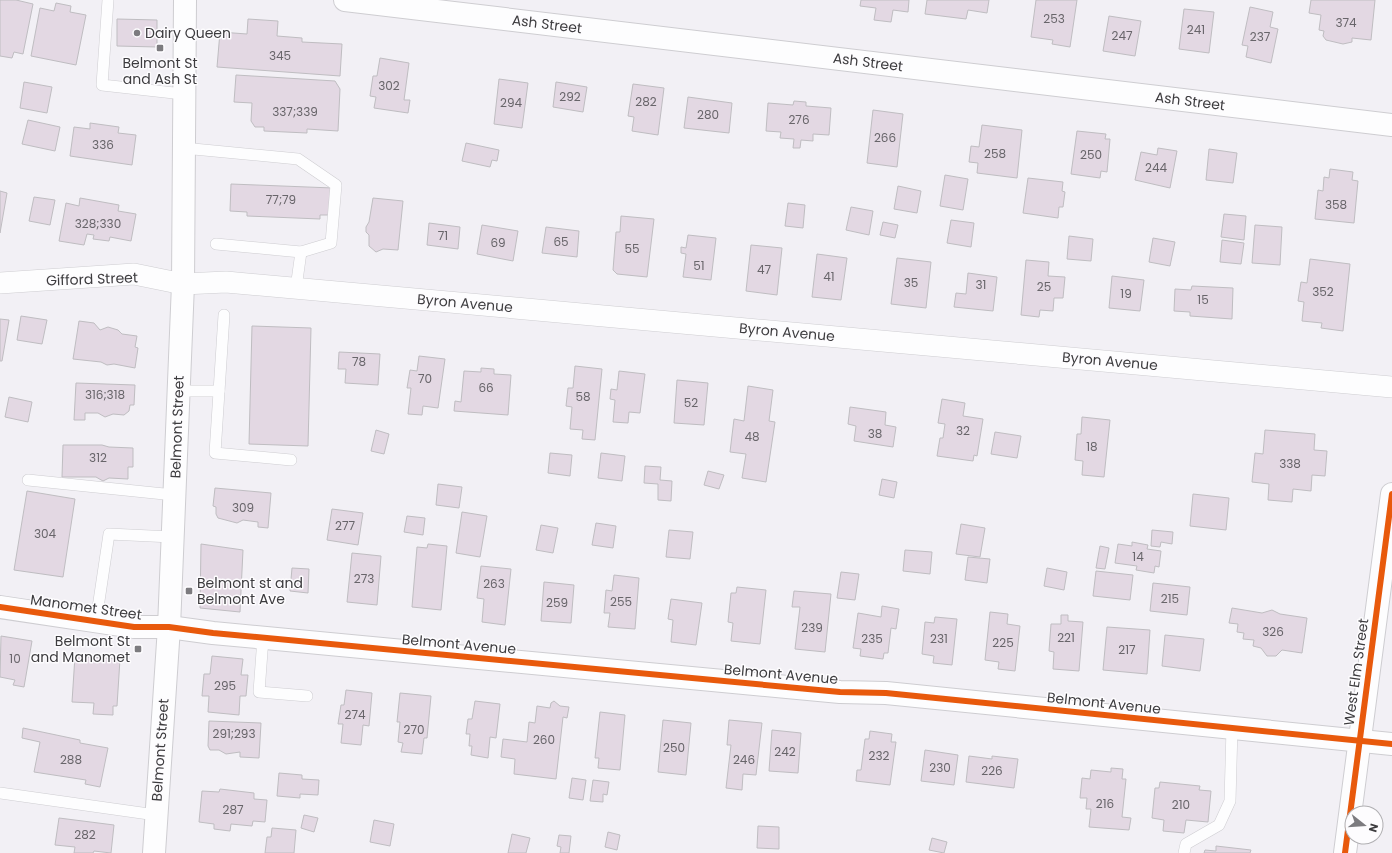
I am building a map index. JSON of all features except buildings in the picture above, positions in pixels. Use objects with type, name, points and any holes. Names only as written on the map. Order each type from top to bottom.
[{"type":"street","name":"Belmont Street","points":[[154,853],[169,627],[183,284],[183,94],[185,0]]},
{"type":"street","name":"Ash Street","points":[[345,0],[1392,125]]},
{"type":"street","name":"Gifford Street","points":[[0,283],[134,274],[183,284]]},
{"type":"street","name":"Byron Avenue","points":[[183,284],[226,282],[1392,387]]},
{"type":"street","name":"West Elm Street","points":[[1345,853],[1392,494]]},
{"type":"street","name":"Manomet Street","points":[[0,607],[134,627],[169,627]]},
{"type":"street","name":"Belmont Avenue","points":[[169,627],[263,638],[824,690],[894,694],[1392,744]]},
{"type":"lane","points":[[108,0],[102,86],[183,94]]},
{"type":"lane","points":[[183,148],[298,159],[336,186],[331,243],[300,252],[216,244]]},
{"type":"lane","points":[[296,288],[300,252]]},
{"type":"lane","points":[[224,316],[215,453],[291,460]]},
{"type":"lane","points":[[178,391],[219,391]]},
{"type":"lane","points":[[28,480],[174,495]]},
{"type":"lane","points":[[96,622],[109,534],[172,537]]},
{"type":"lane","points":[[263,638],[259,692],[307,696]]},
{"type":"lane","points":[[1184,853],[1186,844],[1219,825],[1230,801],[1232,728]]},
{"type":"lane","points":[[0,793],[156,815]]},
{"type":"cycle path","points":[[1345,853],[1392,494]]},
{"type":"cycle path","points":[[0,607],[134,627],[169,627],[213,633],[840,692],[886,693],[1392,744]]},
{"type":"place","name":"Dairy Queen","points":[[137,33]]},
{"type":"place","name":"Belmont St and Ash St","points":[[160,48]]},
{"type":"place","name":"Belmont st and Belmont Ave","points":[[189,591]]},
{"type":"place","name":"Belmont St and Manomet","points":[[138,649]]}]
